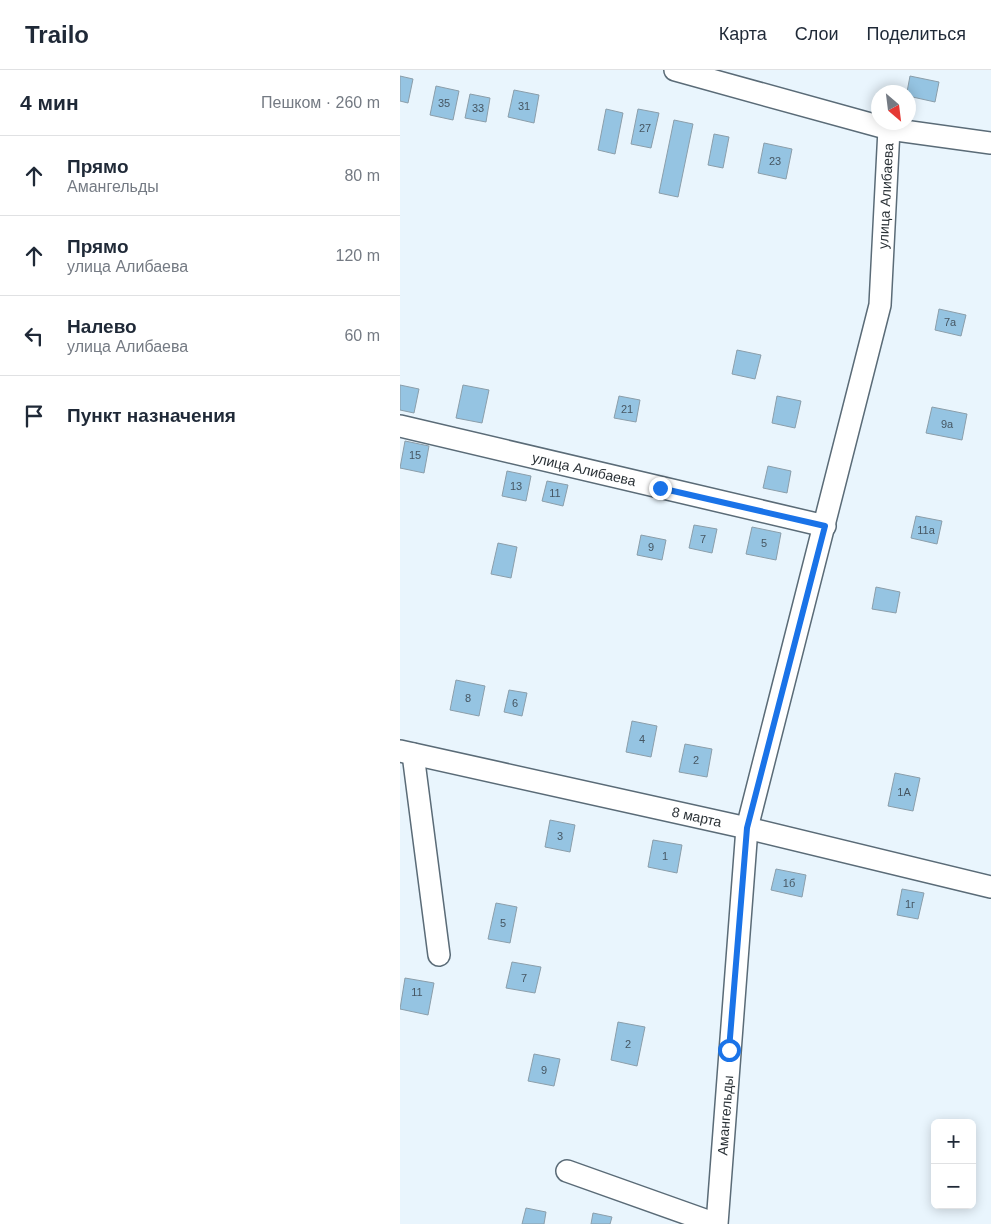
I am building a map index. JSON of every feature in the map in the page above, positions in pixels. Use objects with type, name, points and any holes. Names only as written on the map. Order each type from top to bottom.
[{"type":"street","name":"улица Алибаева","points":[[675,70],[871,124]]},
{"type":"street","name":"улица Алибаева","points":[[747,828],[880,304],[889,130]]},
{"type":"street","name":"улица Алибаева","points":[[896,130],[991,144]]},
{"type":"street","name":"улица Алибаева","points":[[400,426],[825,526]]},
{"type":"street","name":"8 марта","points":[[407,753],[747,828],[991,887]]},
{"type":"street","points":[[407,753],[439,954]]},
{"type":"street","name":"Амангельды","points":[[567,1171],[716,1224],[747,828]]},
{"type":"building","points":[[400,76],[413,79],[408,103],[400,101]]},
{"type":"building","points":[[910,76],[939,82],[935,102],[916,98],[916,85],[908,85]]},
{"type":"building","points":[[436,86],[459,91],[453,120],[430,115]]},
{"type":"building","points":[[514,90],[539,95],[534,123],[508,117]]},
{"type":"building","points":[[470,94],[490,98],[486,122],[465,118]]},
{"type":"building","points":[[606,109],[623,113],[615,154],[598,150]]},
{"type":"building","points":[[638,109],[659,113],[651,148],[631,144]]},
{"type":"building","points":[[674,120],[693,124],[678,197],[659,193]]},
{"type":"building","points":[[714,134],[729,137],[723,168],[708,165]]},
{"type":"building","points":[[764,143],[792,149],[786,179],[758,173]]},
{"type":"building","points":[[939,309],[966,315],[961,336],[935,330]]},
{"type":"building","points":[[737,350],[761,355],[755,379],[732,374]]},
{"type":"building","points":[[400,385],[419,389],[414,413],[400,410]]},
{"type":"building","points":[[463,385],[489,390],[482,423],[456,418]]},
{"type":"building","points":[[619,396],[640,400],[636,422],[614,418]]},
{"type":"building","points":[[777,396],[801,401],[795,428],[772,423]]},
{"type":"building","points":[[932,407],[967,414],[962,440],[926,433]]},
{"type":"building","points":[[405,441],[429,446],[424,473],[400,468]]},
{"type":"building","points":[[768,466],[791,471],[787,493],[763,488]]},
{"type":"building","points":[[507,471],[531,476],[526,501],[502,496]]},
{"type":"building","points":[[547,481],[568,485],[563,506],[542,501]]},
{"type":"building","points":[[916,516],[942,521],[937,544],[911,538]]},
{"type":"building","points":[[694,525],[717,529],[712,553],[689,548]]},
{"type":"building","points":[[752,527],[781,533],[776,560],[746,554]]},
{"type":"building","points":[[641,535],[666,540],[662,560],[637,555]]},
{"type":"building","points":[[498,543],[517,547],[511,578],[491,574]]},
{"type":"building","points":[[876,587],[900,592],[896,613],[872,609]]},
{"type":"building","points":[[456,680],[485,686],[479,716],[450,710]]},
{"type":"building","points":[[509,690],[527,693],[522,716],[504,712]]},
{"type":"building","points":[[632,721],[657,726],[651,757],[626,752]]},
{"type":"building","points":[[685,744],[712,749],[707,777],[679,772]]},
{"type":"building","points":[[895,773],[920,778],[913,811],[888,806]]},
{"type":"building","points":[[550,820],[575,825],[570,852],[545,847]]},
{"type":"building","points":[[653,840],[682,845],[677,873],[648,867]]},
{"type":"building","points":[[776,869],[806,875],[802,897],[771,890]]},
{"type":"building","points":[[902,889],[924,893],[918,919],[897,915]]},
{"type":"building","points":[[496,903],[517,907],[510,943],[488,939]]},
{"type":"building","points":[[512,962],[541,967],[535,993],[506,988]]},
{"type":"building","points":[[405,978],[434,983],[428,1015],[400,1009]]},
{"type":"building","points":[[618,1022],[645,1027],[637,1066],[611,1060]]},
{"type":"building","points":[[534,1054],[560,1059],[554,1086],[528,1081]]},
{"type":"building","points":[[526,1208],[546,1212],[544,1224],[522,1224]]},
{"type":"building","points":[[593,1213],[612,1217],[610,1224],[591,1224]]},
{"type":"route","points":[[660,488],[825,526],[747,828],[729,1050]]}]
